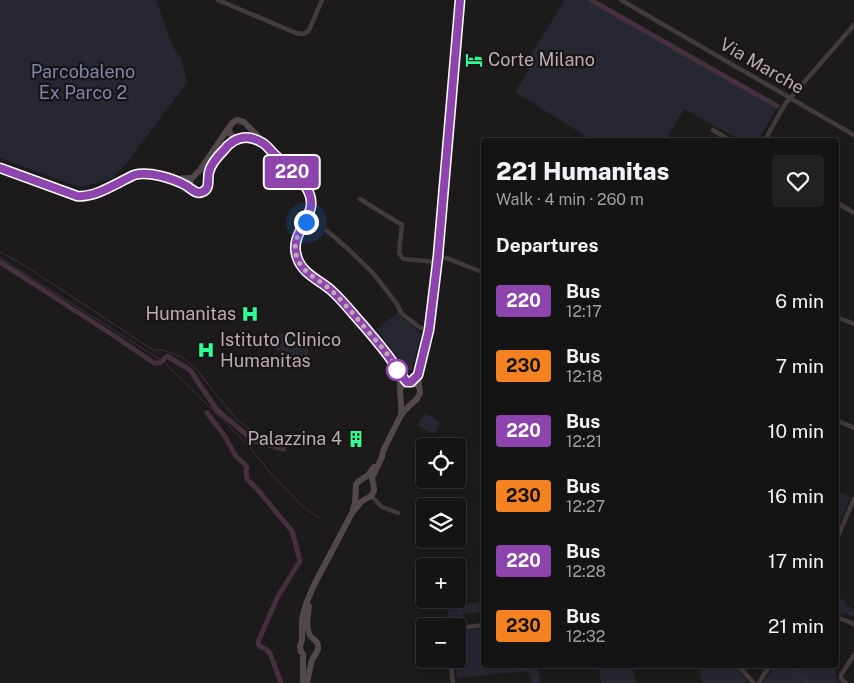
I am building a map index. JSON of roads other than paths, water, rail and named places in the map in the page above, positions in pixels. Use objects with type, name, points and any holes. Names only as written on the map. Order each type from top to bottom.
[{"type":"street","points":[[218,0],[296,33],[304,34],[309,30],[322,0]]},
{"type":"street","points":[[352,513],[355,503],[356,484],[370,472],[383,451],[401,414],[419,397],[420,393],[418,375],[429,330],[437,259],[460,0]]},
{"type":"street","name":"Via Marche","points":[[621,0],[854,135]]},
{"type":"street","points":[[766,138],[785,104],[854,25]]},
{"type":"street","points":[[192,189],[190,184],[193,177],[200,170],[232,123],[237,120],[246,124],[303,183],[310,194],[310,212],[306,222],[299,231],[295,244],[297,258],[304,270],[331,290],[387,354],[399,372],[409,382],[418,385],[420,388]]},
{"type":"street","points":[[174,179],[196,192],[203,192],[208,188],[209,170],[229,143],[245,136],[246,124]]},
{"type":"street","points":[[230,126],[229,131],[233,138],[254,139],[263,143]]},
{"type":"street","points":[[713,130],[727,138]]},
{"type":"street","points":[[0,168],[82,197],[93,195],[134,175],[140,174],[174,179],[202,175],[208,180]]},
{"type":"street","points":[[360,199],[402,225],[399,253],[404,259],[449,259],[481,272]]},
{"type":"street","points":[[839,204],[854,213]]},
{"type":"street","points":[[327,231],[374,273],[397,304],[401,313],[419,327],[429,330]]},
{"type":"street","points":[[839,318],[854,324]]},
{"type":"street","points":[[399,372],[401,414]]},
{"type":"street","points":[[401,393],[404,384],[418,375]]},
{"type":"street","points":[[401,393],[406,401],[414,401]]},
{"type":"street","points":[[839,421],[854,428]]},
{"type":"street","points":[[303,683],[303,654],[300,649],[302,619],[306,604],[352,513],[358,505],[369,497],[374,489],[372,478],[383,451]]},
{"type":"street","points":[[363,479],[368,479],[373,483]]},
{"type":"street","points":[[356,492],[360,497],[369,497],[382,507],[398,513]]},
{"type":"street","points":[[839,534],[854,499]]},
{"type":"street","points":[[308,683],[314,655],[318,650],[318,644],[310,635],[308,628],[310,594]]},
{"type":"street","points":[[839,618],[854,624]]},
{"type":"street","points":[[466,627],[481,625]]},
{"type":"street","points":[[301,644],[305,639],[314,639]]},
{"type":"street","points":[[303,654],[308,657],[314,655]]},
{"type":"street","points":[[846,683],[841,679],[841,675],[854,655]]},
{"type":"street","points":[[451,668],[453,683]]},
{"type":"street","points":[[740,668],[754,683]]},
{"type":"street","points":[[759,683],[769,668]]},
{"type":"waterway","points":[[591,0],[777,106]]},
{"type":"waterway","points":[[0,252],[24,265],[153,350],[163,350],[182,357],[196,369],[236,419],[254,432],[254,434]]},
{"type":"waterway","points":[[0,258],[164,362],[251,448],[266,468],[302,506],[321,519]]},
{"type":"waterway","points":[[0,262],[154,363],[160,363],[167,356],[190,370],[217,410],[254,441],[284,449]]},
{"type":"waterway","points":[[207,413],[224,435],[236,456],[247,467],[247,479],[292,531],[300,561],[278,596],[258,642],[259,646],[270,653],[281,683]]},
{"type":"waterway","points":[[792,668],[808,683]]},
{"type":"place","name":"Corte Milano","points":[[474,60]]},
{"type":"place","name":"Humanitas","points":[[250,314]]},
{"type":"place","name":"Istituto Clinico Humanitas","points":[[206,350]]},
{"type":"place","name":"Palazzina 4","points":[[356,439]]},
{"type":"park label","name":"Parcobaleno Ex Parco 2","points":[[83,82]]}]
